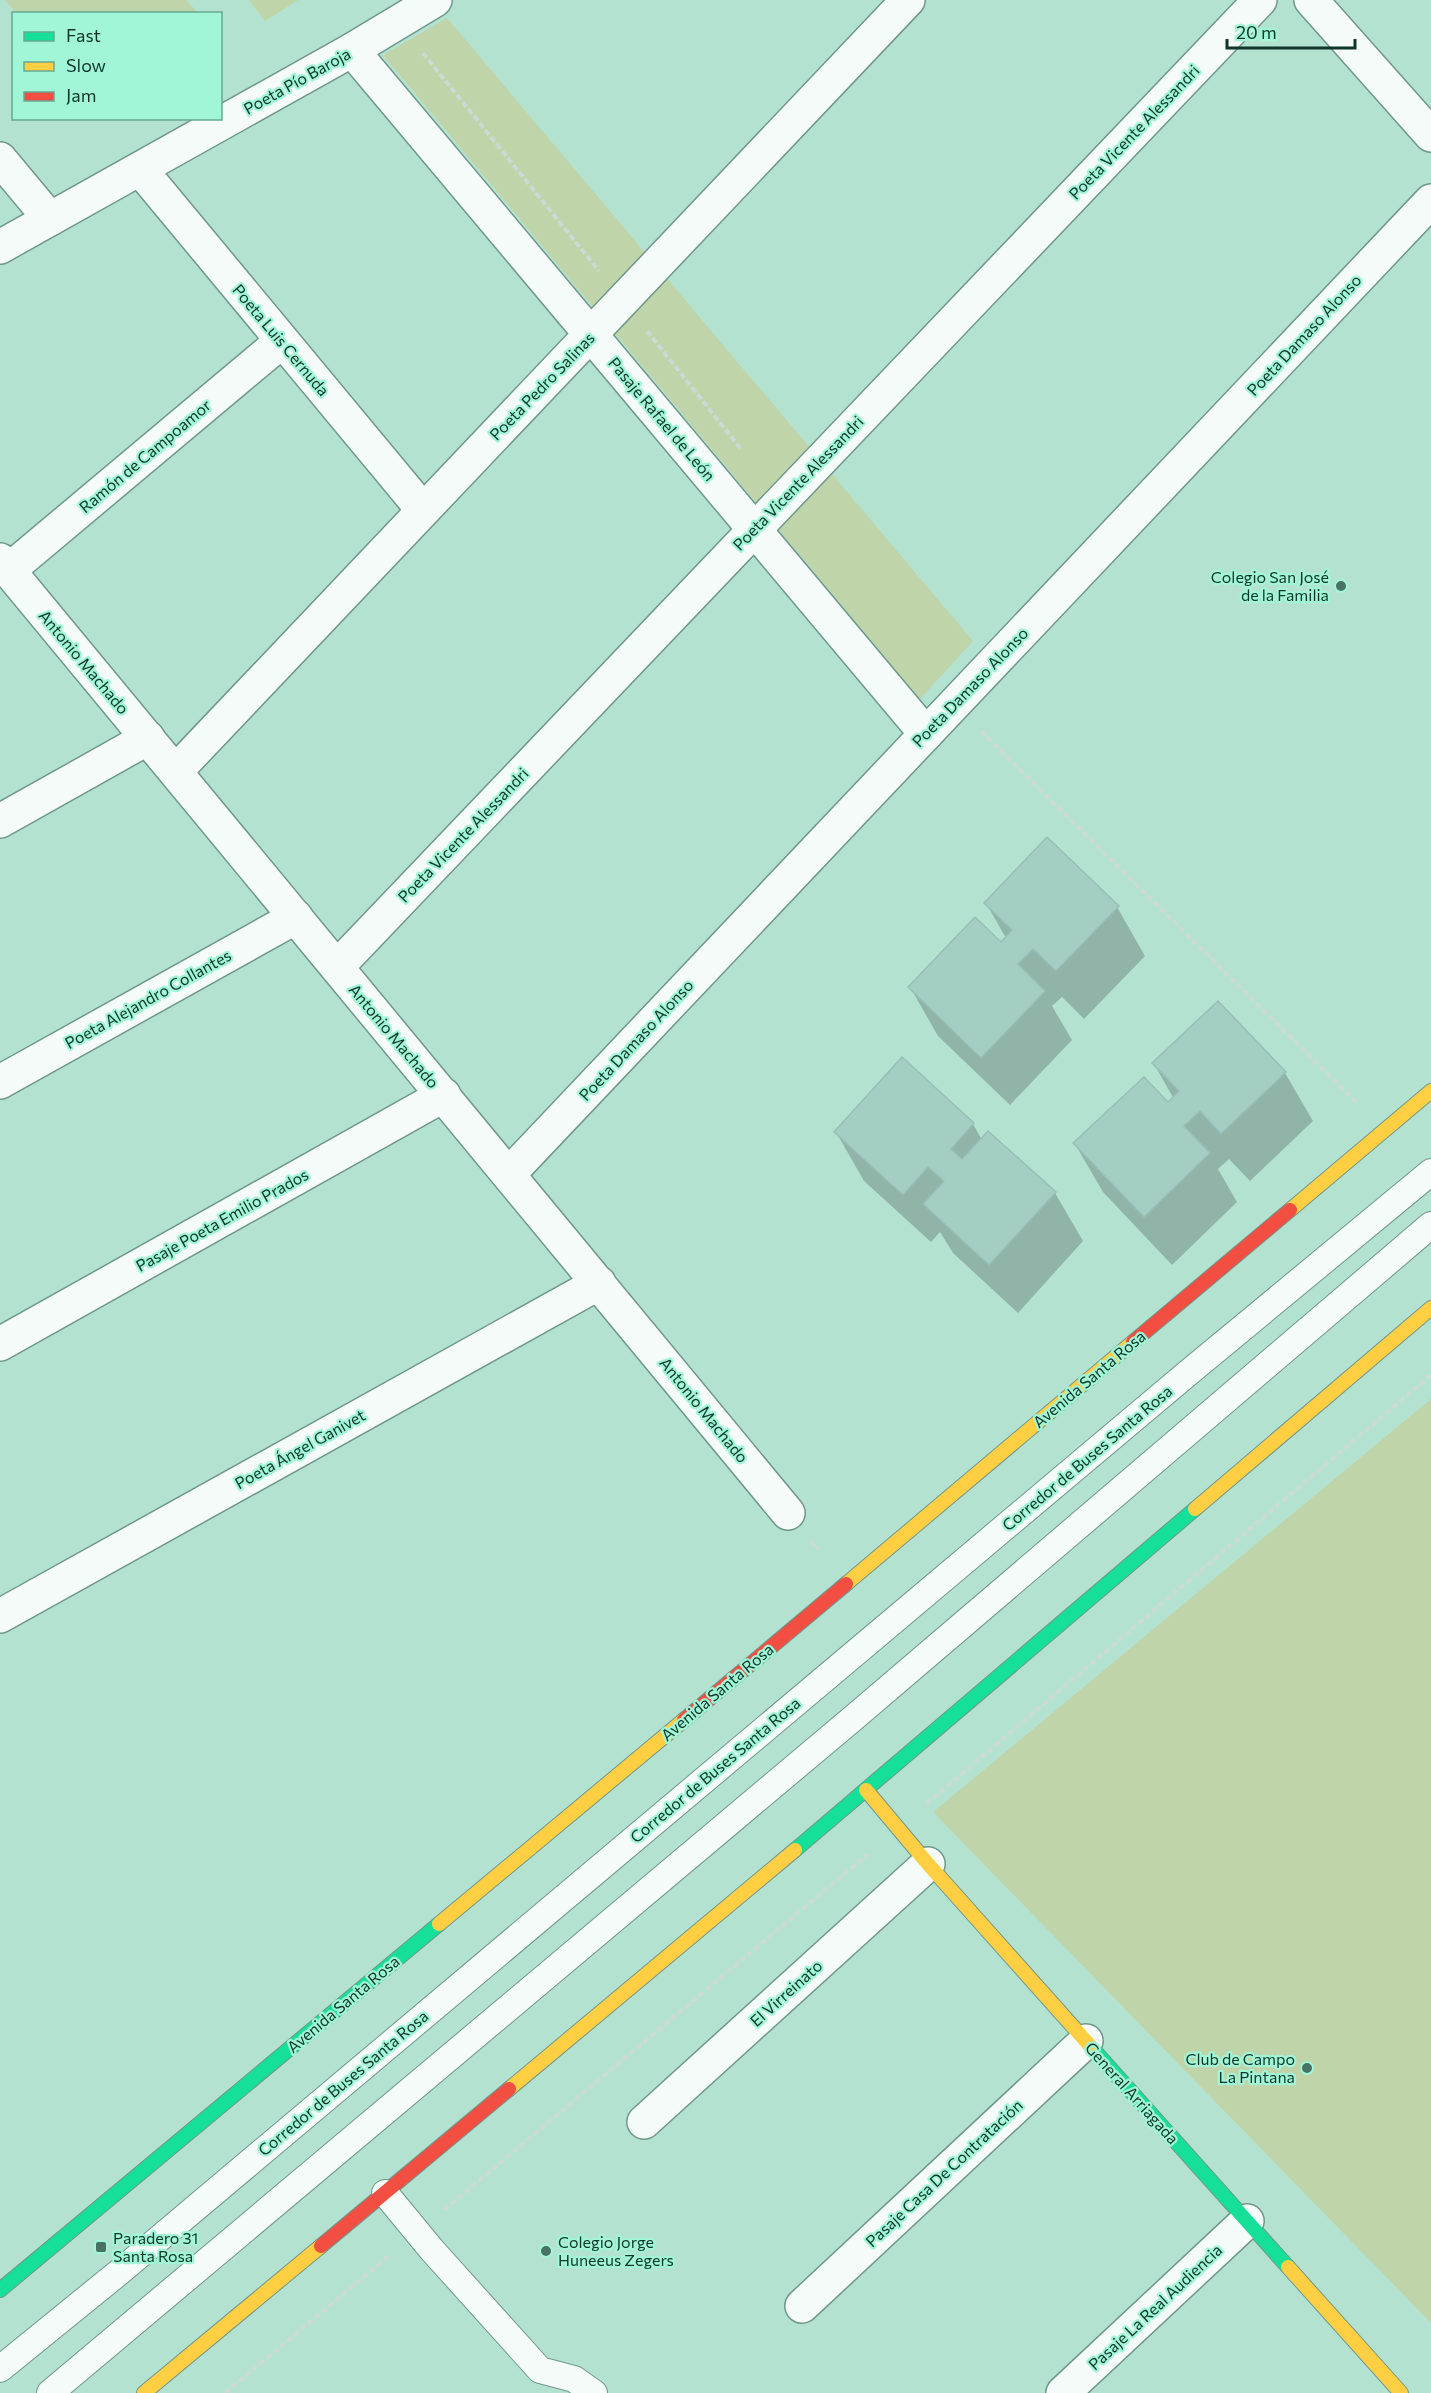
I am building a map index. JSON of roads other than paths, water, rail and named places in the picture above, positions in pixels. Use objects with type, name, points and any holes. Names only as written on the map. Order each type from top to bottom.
[{"type":"main road","name":"Avenida Santa Rosa","points":[[0,2290],[897,1542],[1431,1091]]},
{"type":"main road","points":[[144,2393],[866,1790],[1431,1308]]},
{"type":"main road","name":"General Arriagada","points":[[866,1790],[928,1864],[1401,2393]]},
{"type":"street","name":"Poeta Pío Baroja","points":[[0,247],[352,50],[435,0]]},
{"type":"street","name":"Poeta Pedro Salinas","points":[[176,771],[908,0]]},
{"type":"street","name":"Poeta Vicente Alessandri","points":[[337,967],[1260,0]]},
{"type":"street","points":[[1311,0],[1431,135]]},
{"type":"street","name":"Pasaje Rafael de León","points":[[352,50],[926,734]]},
{"type":"street","points":[[0,159],[50,219]]},
{"type":"street","name":"Poeta Luis Cernuda","points":[[140,169],[423,510]]},
{"type":"street","name":"Poeta Damaso Alonso","points":[[509,1174],[1431,201]]},
{"type":"street","name":"Ramón de Campoamor","points":[[4,565],[282,341]]},
{"type":"street","name":"Antonio Machado","points":[[4,565],[788,1513]]},
{"type":"street","points":[[0,820],[148,738]]},
{"type":"street","name":"Poeta Alejandro Collantes","points":[[0,1082],[296,917]]},
{"type":"street","name":"Pasaje Poeta Emilio Prados","points":[[0,1344],[444,1095]]},
{"type":"street","name":"Poeta Ángel Ganivet","points":[[0,1616],[599,1283]]},
{"type":"street","name":"El Virreinato","points":[[644,2122],[928,1864]]},
{"type":"street","name":"Pasaje Casa De Contratación","points":[[802,2306],[1086,2041]]},
{"type":"street","name":"Pasaje La Real Audiencia","points":[[1064,2393],[1247,2221]]},
{"type":"lane","name":"Corredor de Buses Santa Rosa","points":[[0,2370],[1431,1172]]},
{"type":"lane","points":[[50,2393],[851,1720],[1431,1225]]},
{"type":"lane","points":[[385,2193],[417,2233],[540,2370],[574,2379],[594,2393]]},
{"type":"place","name":"Colegio San José de la Familia","points":[[1341,586]]},
{"type":"place","name":"Club de Campo La Pintana","points":[[1307,2068]]},
{"type":"place","name":"Paradero 31 Santa Rosa","points":[[101,2247]]},
{"type":"place","name":"Colegio Jorge Huneeus Zegers","points":[[546,2251]]}]
